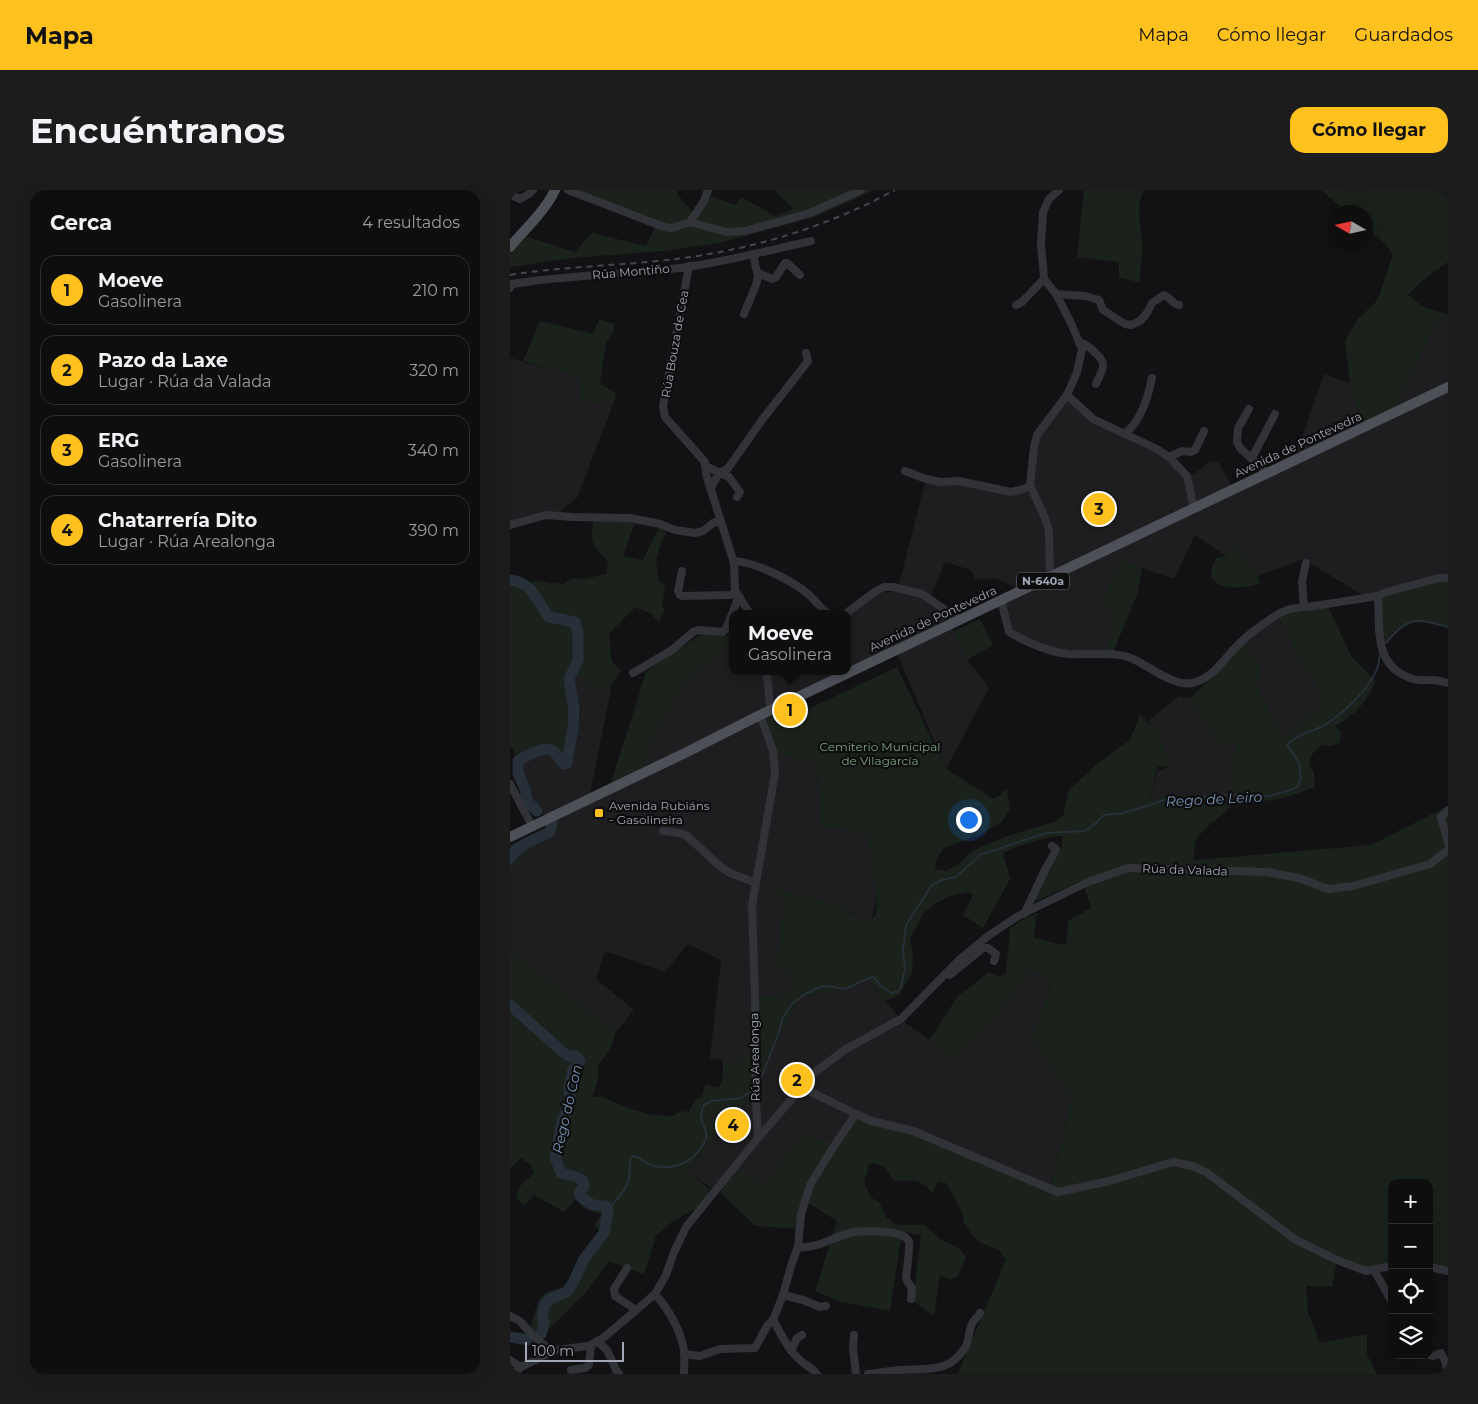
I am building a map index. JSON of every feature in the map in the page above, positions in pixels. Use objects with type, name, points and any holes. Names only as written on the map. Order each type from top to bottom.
[{"type":"main road","points":[[510,247],[551,199],[555,190]]},
{"type":"main road","name":"Avenida de Pontevedra","points":[[851,672],[1448,387]]},
{"type":"main road","name":"Avenida de Pontevedra","points":[[510,837],[844,675]]},
{"type":"street","points":[[510,191],[511,195],[520,199],[533,190]]},
{"type":"street","points":[[568,190],[664,228],[672,228],[690,222],[726,232],[745,231],[810,213],[861,190]]},
{"type":"street","points":[[690,222],[708,190]]},
{"type":"street","points":[[1050,577],[1049,530],[1046,518],[1030,485],[1034,443],[1037,435],[1067,395],[1077,372],[1082,349],[1056,294],[1044,279],[1043,212],[1049,198],[1059,190]]},
{"type":"street","name":"Rúa Montiño","points":[[510,288],[512,284],[539,280],[689,266],[811,241]]},
{"type":"street","points":[[744,314],[758,277],[754,254]]},
{"type":"street","points":[[758,273],[772,279],[776,277],[784,263],[788,263],[800,275]]},
{"type":"street","name":"Rúa Bouza de Cea","points":[[689,266],[663,406],[665,417],[705,462],[733,561],[737,593],[748,610]]},
{"type":"street","points":[[1016,305],[1022,302],[1044,279]]},
{"type":"street","points":[[1056,294],[1085,296],[1099,300],[1104,310],[1124,324],[1131,325],[1140,321],[1147,313],[1152,302],[1164,295],[1179,305]]},
{"type":"street","points":[[1079,342],[1084,343],[1103,361],[1104,366],[1096,384]]},
{"type":"street","points":[[711,488],[718,474],[732,464],[762,420],[808,361],[806,353]]},
{"type":"street","points":[[1124,434],[1130,430],[1144,407],[1152,378]]},
{"type":"street","points":[[1067,395],[1093,419],[1157,449],[1169,457],[1186,476],[1194,508]]},
{"type":"street","points":[[1249,409],[1238,428],[1237,442],[1240,448],[1267,473]]},
{"type":"street","points":[[1250,456],[1254,454],[1275,414]]},
{"type":"street","points":[[1169,457],[1182,451],[1191,452],[1195,450],[1204,431]]},
{"type":"street","name":"Rúa Bouza de Cea","points":[[705,466],[728,478],[740,492],[737,497]]},
{"type":"street","points":[[905,471],[940,482],[959,481],[1011,492],[1024,489],[1030,485]]},
{"type":"street","points":[[510,524],[546,515],[630,518],[660,524],[675,530],[695,533],[703,531],[713,523],[721,521]]},
{"type":"street","points":[[733,561],[741,561],[756,566],[782,578],[808,594],[824,610]]},
{"type":"street","points":[[1304,607],[1302,581],[1306,563]]},
{"type":"street","points":[[682,571],[678,591],[680,595],[730,595],[737,593]]},
{"type":"street","points":[[1001,600],[1009,632],[1026,642],[1046,650],[1069,654],[1094,653],[1132,658],[1174,680],[1191,684],[1204,679],[1238,644],[1260,626],[1288,610],[1378,596],[1386,592],[1439,578],[1448,578]]},
{"type":"street","points":[[850,610],[876,591],[884,587],[893,587],[922,594],[960,620]]},
{"type":"street","points":[[732,610],[737,593]]},
{"type":"street","points":[[1378,596],[1381,646],[1384,656],[1394,670],[1413,679],[1435,680],[1448,683]]},
{"type":"street","points":[[633,673],[672,650],[693,632],[698,630],[722,632],[726,629],[729,619]]},
{"type":"street","points":[[767,675],[768,698],[771,710]]},
{"type":"street","name":"Rúa Arealonga","points":[[758,1138],[752,906],[774,773],[773,751],[760,715]]},
{"type":"street","points":[[510,784],[532,826]]},
{"type":"street","points":[[1448,810],[1441,817],[1448,844]]},
{"type":"street","points":[[663,830],[687,836],[730,873],[756,882]]},
{"type":"street","points":[[1024,914],[1055,852],[1056,849],[1052,846]]},
{"type":"street","name":"Rúa da Valada","points":[[758,1138],[815,1072],[846,1049],[901,1019],[960,959],[988,936],[1024,914],[1088,882],[1128,868],[1267,872],[1299,878],[1328,889],[1353,886],[1430,864],[1448,850]]},
{"type":"street","name":"Rúa da Valada","points":[[934,985],[944,980],[983,948],[988,948],[996,954],[994,961]]},
{"type":"street","points":[[801,1087],[856,1114],[913,1131],[1058,1192],[1109,1181],[1173,1162],[1192,1166],[1206,1172],[1296,1240],[1366,1271],[1388,1267]]},
{"type":"street","points":[[684,1354],[700,1356],[720,1348],[755,1348],[767,1326],[773,1320],[783,1295],[798,1247],[801,1216],[810,1185],[856,1114]]},
{"type":"street","points":[[514,1374],[521,1367],[553,1352],[594,1343],[602,1339],[655,1294],[666,1275],[686,1226],[758,1138]]},
{"type":"street","points":[[798,1247],[807,1248],[853,1232],[897,1233],[905,1236],[909,1242],[906,1277],[912,1288],[911,1298]]},
{"type":"street","points":[[627,1268],[613,1292],[615,1296],[636,1310]]},
{"type":"street","points":[[1433,1269],[1448,1272]]},
{"type":"street","points":[[1374,1270],[1388,1295]]},
{"type":"street","points":[[655,1294],[664,1304],[677,1327],[684,1354],[684,1374]]},
{"type":"street","points":[[783,1295],[804,1300],[820,1307],[826,1306]]},
{"type":"street","points":[[868,1374],[899,1370],[935,1372],[942,1369],[958,1358],[966,1346],[972,1322],[978,1318],[980,1313]]},
{"type":"street","points":[[510,1316],[520,1321],[534,1337],[553,1352]]},
{"type":"street","points":[[773,1320],[791,1351],[817,1374]]},
{"type":"street","points":[[791,1351],[797,1338],[802,1335]]},
{"type":"street","points":[[854,1335],[853,1348],[856,1374]]},
{"type":"street","points":[[571,1370],[585,1368],[589,1365],[594,1343]]},
{"type":"street","points":[[594,1343],[607,1350],[619,1374]]},
{"type":"street","points":[[1433,1356],[1445,1351],[1448,1373]]},
{"type":"street","points":[[510,1356],[510,1360],[521,1367]]},
{"type":"shaded area","points":[[1448,313],[1448,578],[1367,598],[1304,559],[1258,576],[1234,544],[1226,556],[1195,535],[1174,579],[1119,560],[1102,607],[1113,611],[1107,655],[1046,650],[1009,632],[1001,600],[1017,593],[1014,587],[996,578],[975,579],[971,570],[945,562],[929,600],[954,618],[954,631],[967,660],[989,688],[946,769],[896,651],[851,671],[851,612],[881,589],[885,592],[897,592],[926,479],[1011,492],[1029,485],[1037,435],[1067,395],[1093,419],[1157,449],[1192,476],[1210,461],[1219,463],[1233,489],[1303,456],[1297,451],[1324,374],[1350,383],[1362,428],[1393,413],[1434,326]]},
{"type":"shaded area","points":[[510,358],[579,377],[591,403],[614,402],[577,498],[555,516],[510,525]]},
{"type":"shaded area","points":[[1275,618],[1288,631],[1296,658],[1305,667],[1314,681],[1322,708],[1310,715],[1291,734],[1280,734],[1257,686],[1260,670],[1247,651],[1247,637]]},
{"type":"shaded area","points":[[729,645],[729,675],[843,675],[763,711],[778,753],[818,764],[820,826],[866,831],[877,897],[871,920],[858,918],[837,904],[773,888],[783,902],[777,968],[791,971],[791,995],[755,996],[755,1053],[739,1063],[710,1058],[721,960],[688,944],[665,972],[605,951],[596,979],[634,1010],[616,1032],[510,951],[510,859],[550,831],[552,822],[527,801],[518,773],[518,761],[529,754],[549,749],[555,752],[564,764],[567,763],[574,709],[569,679],[571,673],[580,675],[593,688],[612,684],[589,798],[638,776],[653,740],[683,684]]},
{"type":"shaded area","points":[[1179,696],[1190,698],[1209,730],[1236,739],[1234,795],[1165,795],[1150,801],[1157,771],[1171,766],[1156,726],[1153,728],[1148,721]]},
{"type":"shaded area","points":[[1030,970],[1052,979],[1031,1039],[1072,1096],[1050,1188],[801,1136],[764,1184],[741,1170],[711,1188],[687,1170],[714,1138],[719,1109],[758,1085],[771,1051],[801,997],[845,989],[867,979],[901,1019],[954,1059],[1013,996]]},
{"type":"green space","points":[[577,190],[677,190],[678,195],[695,215],[710,196],[736,205],[741,197],[775,216],[794,209],[774,190],[875,190],[814,217],[720,243],[663,251],[573,258],[510,267],[510,254],[525,236],[575,252],[592,233],[646,246],[656,225]]},
{"type":"green space","points":[[1084,190],[1144,190],[1139,210],[1142,247],[1140,282],[1119,278],[1119,262],[1077,257]]},
{"type":"green space","points":[[1321,190],[1448,190],[1448,262],[1421,282],[1408,295],[1423,307],[1447,314],[1434,326],[1394,413],[1362,428],[1350,383],[1345,341],[1358,319],[1375,303],[1379,296],[1393,254],[1373,233],[1373,205],[1339,205]]},
{"type":"green space","points":[[599,319],[615,324],[614,330],[606,343],[600,384],[616,393],[614,402],[591,403],[581,401],[579,377],[523,361],[540,321],[593,334]]},
{"type":"green space","points":[[594,517],[636,519],[623,556],[643,560],[659,527],[668,527],[656,561],[659,581],[665,585],[662,608],[665,609],[659,622],[650,613],[635,607],[609,634],[612,662],[621,671],[612,684],[593,689],[580,675],[571,673],[574,716],[569,761],[564,764],[556,753],[545,749],[518,761],[510,744],[510,576],[531,582],[541,581],[564,584],[573,578],[584,579],[606,574],[608,561],[593,542]]},
{"type":"green space","points":[[1234,543],[1258,576],[1260,584],[1235,588],[1225,587],[1211,577],[1212,567],[1216,558],[1226,556]]},
{"type":"green space","points":[[1119,560],[1142,568],[1138,592],[1112,655],[1107,655],[1113,611],[1102,606]]},
{"type":"green space","points":[[1448,578],[1448,627],[1428,622],[1413,622],[1400,628],[1386,643],[1379,618],[1378,596]]},
{"type":"green space","name":"Cemiterio Municipal de Vilagarcía","points":[[1327,604],[1351,656],[1376,681],[1360,707],[1335,726],[1341,732],[1340,742],[1332,746],[1321,745],[1313,753],[1309,764],[1314,772],[1315,787],[1284,798],[1239,805],[1232,804],[1202,832],[1195,843],[1194,860],[1371,845],[1448,806],[1448,1271],[1433,1268],[1433,1179],[1388,1179],[1388,1268],[1366,1271],[1337,1260],[1332,1287],[1306,1286],[1308,1312],[1320,1343],[1367,1334],[1367,1355],[1377,1374],[958,1374],[1006,1259],[998,1249],[983,1244],[972,1235],[964,1223],[962,1212],[946,1183],[938,1182],[932,1193],[920,1183],[894,1181],[889,1173],[879,1164],[869,1163],[864,1181],[870,1197],[879,1202],[886,1217],[897,1225],[925,1225],[941,1240],[959,1248],[966,1257],[958,1276],[950,1280],[940,1275],[934,1316],[913,1301],[921,1235],[902,1232],[890,1311],[841,1302],[815,1291],[837,1221],[805,1201],[800,1229],[755,1226],[721,1193],[726,1182],[741,1169],[764,1184],[801,1136],[836,1143],[856,1114],[913,1131],[1050,1188],[1072,1096],[1031,1039],[1052,980],[1030,970],[1013,996],[954,1059],[929,1040],[958,996],[989,972],[998,977],[1006,974],[1010,928],[1037,913],[1034,938],[1066,945],[1068,921],[1091,908],[1082,880],[1036,901],[1036,896],[1062,847],[1062,836],[1024,844],[1003,853],[1010,879],[983,928],[963,915],[973,895],[968,892],[950,896],[936,903],[923,914],[910,939],[913,952],[912,973],[900,994],[886,1001],[867,979],[845,989],[801,997],[768,1061],[756,1102],[719,1109],[714,1138],[687,1170],[712,1192],[704,1204],[673,1221],[656,1236],[644,1274],[609,1261],[587,1291],[538,1340],[529,1332],[536,1307],[543,1295],[562,1288],[570,1280],[581,1256],[599,1230],[594,1225],[601,1215],[584,1208],[576,1199],[564,1212],[534,1195],[525,1205],[516,1198],[520,1186],[534,1173],[531,1165],[521,1158],[510,1169],[510,951],[616,1032],[609,1050],[598,1065],[597,1082],[592,1097],[602,1097],[652,1115],[674,1116],[680,1111],[689,1112],[695,1100],[702,1097],[705,1084],[715,1088],[720,1086],[723,1076],[723,1060],[739,1063],[745,1053],[755,1053],[755,996],[791,994],[791,971],[777,968],[783,902],[772,887],[844,906],[853,916],[871,920],[876,915],[877,897],[866,832],[820,826],[818,764],[778,753],[763,714],[798,697],[804,711],[897,667],[946,769],[994,799],[1007,789],[1010,810],[1001,823],[976,836],[944,848],[936,860],[935,869],[947,871],[961,862],[972,851],[1010,835],[1054,822],[1063,816],[1068,791],[1096,765],[1130,740],[1140,714],[1153,728],[1156,726],[1171,766],[1157,767],[1150,801],[1165,795],[1230,795],[1236,739],[1219,746],[1190,698],[1216,674],[1247,637],[1249,652],[1260,661],[1257,686],[1280,734],[1291,733],[1310,715],[1322,708],[1314,681],[1296,657],[1284,625],[1275,618],[1288,610]]},
{"type":"green space","points":[[980,619],[993,645],[967,660],[954,631]]},
{"type":"green space","points":[[701,634],[729,636],[729,645],[683,684],[653,740],[638,776],[609,789],[646,672]]},
{"type":"green space","points":[[560,821],[561,826],[559,829],[525,855],[510,876],[510,845]]},
{"type":"waterway","name":"Rego do Con","points":[[510,580],[524,584],[529,588],[549,617],[575,622],[578,635],[578,660],[569,679],[574,709],[567,763],[564,764],[553,751],[545,749],[518,761],[518,773],[525,789],[527,801],[537,811]]},
{"type":"waterway","name":"Rego de Leiro","points":[[1386,643],[1400,628],[1413,622],[1428,622],[1448,627]]},
{"type":"waterway","name":"Rego de Leiro","points":[[759,1083],[783,1017],[792,1004],[805,994],[819,987],[828,986],[845,989],[873,977],[891,993],[897,992],[901,987],[905,968],[903,951],[906,925],[932,885],[942,880],[956,877],[980,855],[1046,833],[1085,831],[1104,815],[1123,813],[1164,800],[1225,795],[1270,796],[1291,790],[1298,786],[1301,778],[1299,763],[1287,745],[1299,736],[1321,727],[1345,710],[1361,694],[1373,677],[1378,667],[1380,653]]},
{"type":"waterway","name":"Rego do Con","points":[[510,858],[523,845],[550,832],[552,822]]},
{"type":"waterway","name":"Rego do Con","points":[[510,1005],[564,1053],[569,1056],[575,1056],[580,1061],[573,1069],[569,1088],[571,1101],[562,1122],[555,1157],[561,1173],[577,1177],[583,1181],[584,1187],[580,1191],[580,1196],[592,1205],[606,1206],[608,1210],[604,1233],[584,1259],[567,1292],[552,1298],[545,1304],[542,1315],[544,1323],[541,1334]]},
{"type":"waterway","name":"Rego de Leiro","points":[[608,1210],[629,1181],[630,1159],[634,1156],[658,1167],[673,1166],[686,1162],[698,1152],[706,1139],[701,1116],[704,1105],[712,1101],[740,1098],[751,1092]]},
{"type":"waterway","points":[[510,1337],[529,1340]]},
{"type":"railway","points":[[510,275],[547,270],[639,263],[750,246],[780,238],[838,217],[895,190]]},
{"type":"place","name":"ERG","points":[[1099,509]]},
{"type":"place","name":"Moeve","points":[[790,710]]},
{"type":"place","name":"Avenida Rubiáns - Gasolineira","points":[[599,813]]},
{"type":"place","name":"Pazo da Laxe","points":[[797,1080]]},
{"type":"place","name":"Chatarrería Dito","points":[[733,1125]]}]
